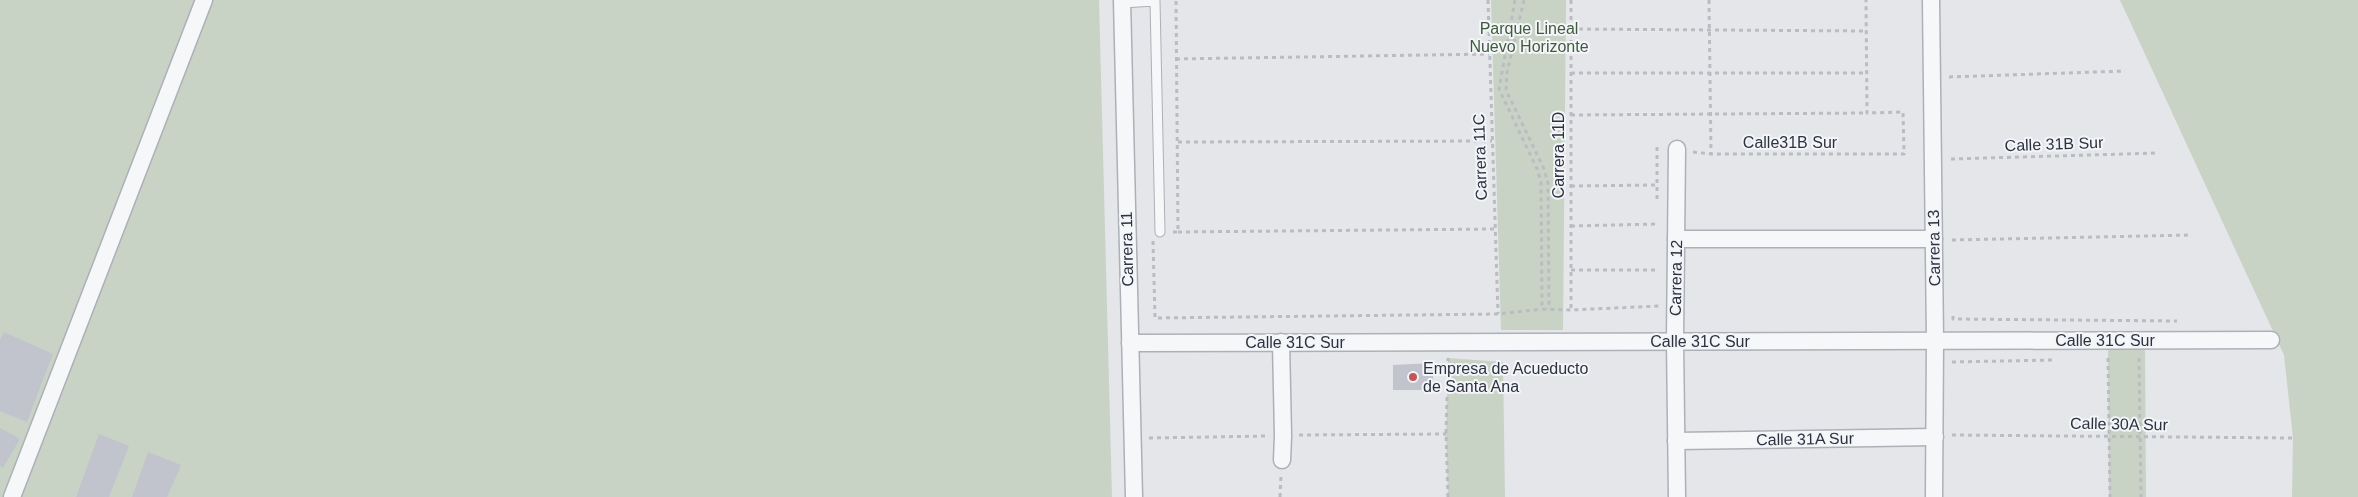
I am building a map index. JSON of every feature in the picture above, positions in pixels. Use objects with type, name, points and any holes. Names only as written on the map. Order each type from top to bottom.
[{"type":"street","points":[[12,497],[204,0]]},
{"type":"street","name":"Carrera 13","points":[[1931,0],[1935,340],[1939,436],[1934,497]]},
{"type":"street","name":"Carrera 11","points":[[1122,1],[1134,497]]},
{"type":"street","name":"Carrera 12","points":[[1677,149],[1675,341],[1677,497]]},
{"type":"street","points":[[1676,239],[1934,239]]},
{"type":"street","name":"Calle 31C Sur","points":[[1130,343],[2271,340]]},
{"type":"street","points":[[1281,342],[1282,460]]},
{"type":"street","name":"Calle 31A Sur","points":[[1676,441],[1939,436]]},
{"type":"lane","points":[[1122,1],[1155,1],[1160,232]]},
{"type":"path","points":[[1176,0],[1178,232]]},
{"type":"path","name":"Carrera 11C","points":[[1488,0],[1498,314]]},
{"type":"path","points":[[1515,0],[1499,89],[1538,171],[1541,183],[1542,309]]},
{"type":"path","points":[[1524,0],[1507,74],[1506,90],[1544,169],[1548,183],[1548,309]]},
{"type":"path","name":"Carrera 11D","points":[[1571,0],[1571,310]]},
{"type":"path","points":[[1709,0],[1711,154]]},
{"type":"path","points":[[1571,115],[1867,113],[1866,0]]},
{"type":"path","points":[[1571,29],[1866,31]]},
{"type":"path","points":[[1176,60],[1490,54]]},
{"type":"path","points":[[1949,77],[2125,71]]},
{"type":"path","points":[[1571,73],[1867,73]]},
{"type":"path","name":"Calle31B Sur","points":[[1677,149],[1711,154],[1904,154],[1903,112],[1867,113]]},
{"type":"path","points":[[1178,142],[1492,141]]},
{"type":"path","name":"Calle 31B Sur","points":[[1950,159],[2159,153]]},
{"type":"path","points":[[1571,186],[1657,185]]},
{"type":"path","points":[[1571,226],[1658,224]]},
{"type":"path","points":[[1495,229],[1160,232],[1153,237],[1155,318],[1498,314],[1542,309],[1659,307]]},
{"type":"path","points":[[1952,240],[2192,235]]},
{"type":"path","points":[[1571,270],[1658,270]]},
{"type":"path","points":[[1953,318],[2183,321]]},
{"type":"path","points":[[1448,358],[1446,434],[1448,497]]},
{"type":"path","points":[[2108,358],[2110,497]]},
{"type":"path","points":[[2138,358],[2140,497]]},
{"type":"path","name":"Calle 30A Sur","points":[[1939,436],[2293,438]]},
{"type":"green space","points":[[0,0],[1099,0],[1112,497],[0,497]]},
{"type":"green space","name":"Parque Lineal Nuevo Horizonte","points":[[1491,0],[1566,0],[1563,330],[1501,330]]},
{"type":"green space","points":[[2120,0],[2358,0],[2358,497],[2292,497],[2293,438],[2284,355]]},
{"type":"green space","points":[[2108,348],[2145,348],[2146,497],[2109,497]]},
{"type":"green space","points":[[1448,358],[1503,362],[1505,497],[1448,497],[1446,434]]},
{"type":"building","points":[[4,332],[53,354],[27,422],[0,411],[0,340]]},
{"type":"building","name":"Empresa de Acueducto de Santa Ana","points":[[1433,363],[1433,390],[1393,390],[1393,365]]},
{"type":"building","points":[[0,428],[20,439],[3,468],[0,466]]},
{"type":"building","points":[[99,434],[129,446],[109,497],[76,497]]},
{"type":"building","points":[[148,452],[181,465],[167,497],[132,497]]},
{"type":"place","name":"Empresa de Acueducto de Santa Ana","points":[[1413,377]]}]
